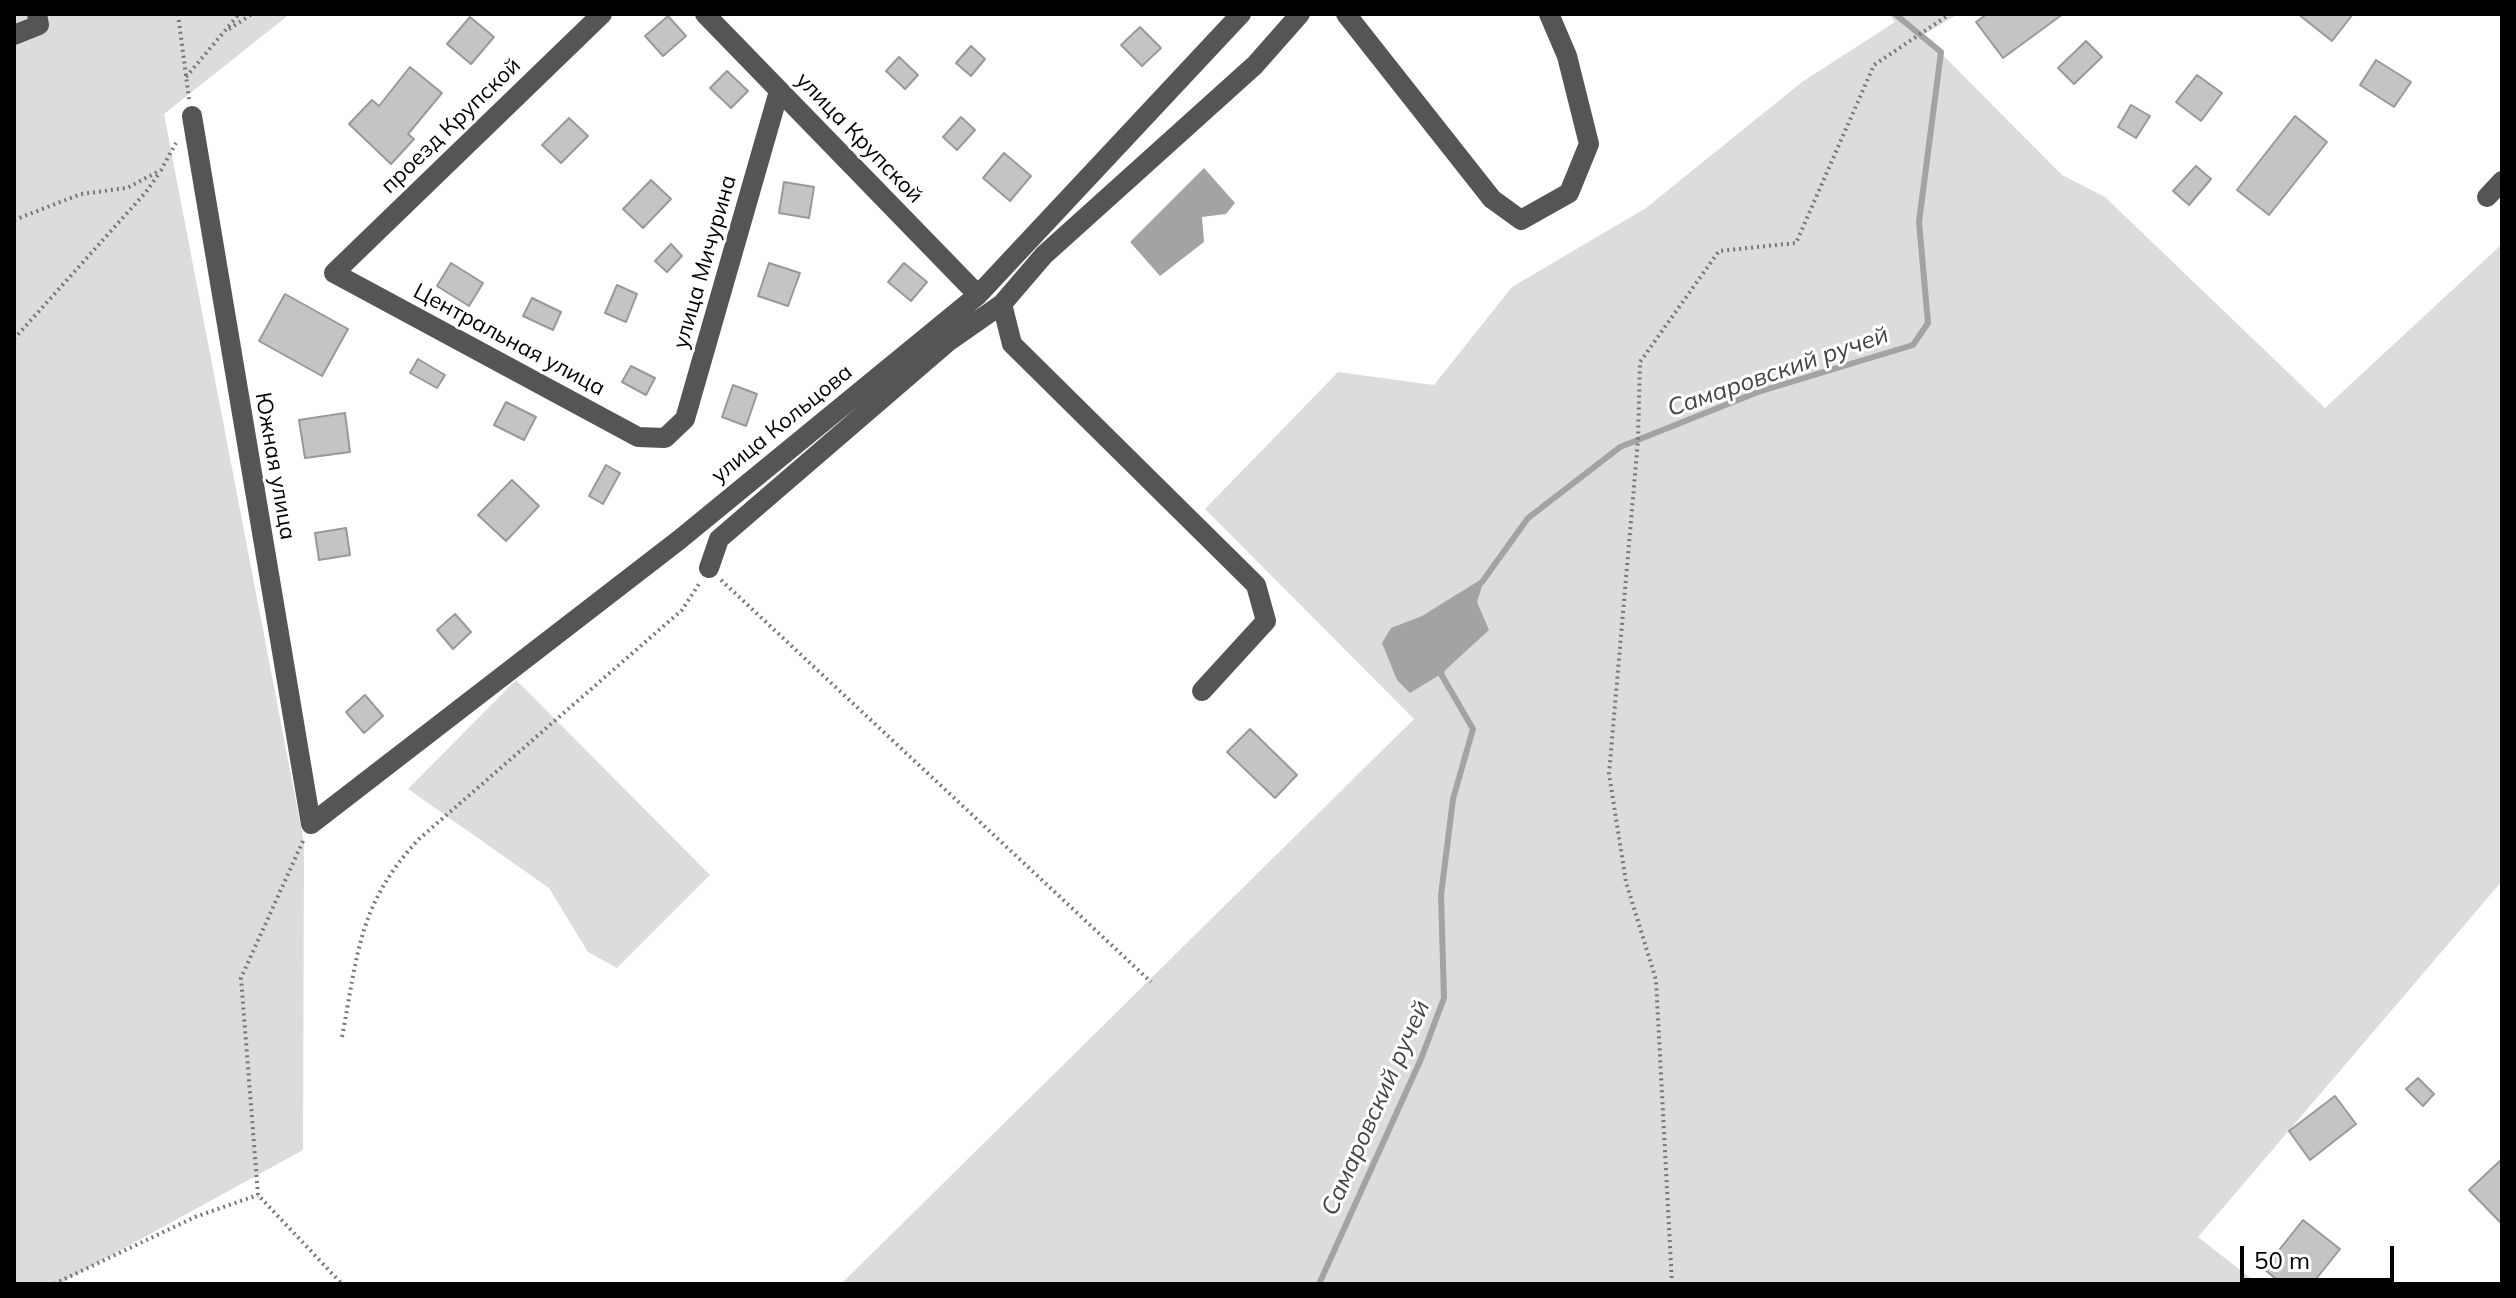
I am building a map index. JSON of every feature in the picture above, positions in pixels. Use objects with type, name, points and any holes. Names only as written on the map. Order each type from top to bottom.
[{"type":"street","points":[[14,35],[39,25],[37,14]]},
{"type":"street","name":"проезд Крупской","points":[[334,273],[602,14]]},
{"type":"street","name":"улица Крупской","points":[[705,14],[978,295]]},
{"type":"street","name":"улица Кольцова","points":[[311,824],[679,540],[978,295],[1241,14]]},
{"type":"street","points":[[709,568],[719,539],[949,341],[1002,304],[1044,255],[1255,65],[1300,14]]},
{"type":"street","points":[[1346,14],[1492,199],[1521,220],[1569,193],[1589,144],[1567,56],[1549,14]]},
{"type":"street","name":"улица Мичурина","points":[[665,438],[685,419],[779,91]]},
{"type":"street","name":"Южная улица","points":[[192,116],[311,824]]},
{"type":"street","points":[[2487,197],[2502,181]]},
{"type":"street","name":"Центральная улица","points":[[334,273],[638,437],[665,438]]},
{"type":"street","points":[[1002,304],[1012,344],[1256,585],[1266,621],[1202,691]]},
{"type":"path","points":[[14,339],[146,192],[192,116],[178,14]]},
{"type":"path","points":[[186,77],[239,14]]},
{"type":"path","points":[[224,32],[252,14]]},
{"type":"path","points":[[1672,1284],[1656,980],[1626,882],[1609,774],[1638,440],[1640,362],[1719,251],[1796,243],[1874,65],[1950,14]]},
{"type":"path","points":[[14,220],[81,194],[127,188],[161,170]]},
{"type":"path","points":[[342,1037],[364,920],[391,868],[419,839],[682,610],[709,568],[1151,982]]},
{"type":"path","points":[[311,824],[241,978],[258,1195],[342,1284]]},
{"type":"path","points":[[54,1284],[195,1217],[258,1195]]},
{"type":"shaded area","points":[[14,14],[290,14],[164,114],[304,843],[303,1150],[59,1284],[14,1284]]},
{"type":"shaded area","points":[[1889,14],[1958,14],[1923,35],[2062,175],[2105,197],[2325,408],[2502,244],[2502,881],[2198,1237],[2258,1284],[841,1284],[1414,719],[1205,509],[1338,372],[1434,385],[1512,287],[1646,208],[1802,82],[1895,22]]},
{"type":"shaded area","points":[[1204,168],[1235,203],[1226,214],[1202,217],[1204,242],[1160,276],[1130,242]]},
{"type":"shaded area","points":[[1485,577],[1477,602],[1489,630],[1441,674],[1410,693],[1397,680],[1382,643],[1391,628],[1422,616]]},
{"type":"shaded area","points":[[516,680],[710,875],[617,968],[588,952],[549,888],[408,789]]},
{"type":"building","points":[[1987,14],[2063,14],[2003,58],[1976,22]]},
{"type":"building","points":[[2298,14],[2353,14],[2332,41]]},
{"type":"building","points":[[668,16],[686,36],[663,56],[645,36]]},
{"type":"building","points":[[470,17],[494,37],[471,64],[447,44]]},
{"type":"building","points":[[1140,27],[1161,48],[1142,66],[1121,45]]},
{"type":"building","points":[[2086,41],[2102,57],[2074,84],[2058,68]]},
{"type":"building","points":[[971,46],[985,59],[971,76],[956,63]]},
{"type":"building","points":[[899,57],[918,75],[905,89],[886,71]]},
{"type":"building","points":[[2376,60],[2411,82],[2394,107],[2360,85]]},
{"type":"building","points":[[410,67],[442,93],[408,134],[414,139],[391,164],[349,124],[372,100],[379,106]]},
{"type":"building","points":[[727,71],[748,91],[731,108],[710,88]]},
{"type":"building","points":[[2197,75],[2222,93],[2201,121],[2176,102]]},
{"type":"building","points":[[2131,105],[2150,116],[2136,138],[2118,127]]},
{"type":"building","points":[[2295,116],[2327,142],[2269,215],[2237,190]]},
{"type":"building","points":[[961,117],[975,130],[957,150],[943,137]]},
{"type":"building","points":[[569,118],[588,136],[561,163],[542,145]]},
{"type":"building","points":[[1004,153],[1031,176],[1010,201],[983,178]]},
{"type":"building","points":[[2196,166],[2211,179],[2189,205],[2173,191]]},
{"type":"building","points":[[651,180],[671,199],[643,228],[623,209]]},
{"type":"building","points":[[784,182],[814,187],[809,218],[779,213]]},
{"type":"building","points":[[671,244],[682,256],[667,272],[655,261]]},
{"type":"building","points":[[451,263],[483,283],[469,306],[437,286]]},
{"type":"building","points":[[769,263],[800,273],[788,306],[758,296]]},
{"type":"building","points":[[904,263],[927,282],[911,301],[888,282]]},
{"type":"building","points":[[617,285],[637,294],[626,322],[605,313]]},
{"type":"building","points":[[285,294],[348,329],[322,376],[259,341]]},
{"type":"building","points":[[532,298],[561,312],[553,330],[523,316]]},
{"type":"building","points":[[418,359],[445,375],[437,388],[410,373]]},
{"type":"building","points":[[631,366],[655,378],[646,395],[622,382]]},
{"type":"building","points":[[733,385],[757,394],[746,426],[722,417]]},
{"type":"building","points":[[506,402],[536,417],[524,440],[494,425]]},
{"type":"building","points":[[345,413],[350,452],[305,458],[299,420]]},
{"type":"building","points":[[606,465],[620,473],[603,504],[589,496]]},
{"type":"building","points":[[512,480],[539,506],[506,541],[478,515]]},
{"type":"building","points":[[346,528],[350,555],[319,560],[315,533]]},
{"type":"building","points":[[455,614],[471,632],[453,649],[437,630]]},
{"type":"building","points":[[365,695],[383,716],[364,733],[346,712]]},
{"type":"building","points":[[1250,729],[1297,775],[1275,798],[1227,752]]},
{"type":"building","points":[[2418,1078],[2434,1094],[2423,1106],[2406,1089]]},
{"type":"building","points":[[2335,1096],[2356,1124],[2310,1160],[2289,1131]]},
{"type":"building","points":[[2502,1159],[2502,1224],[2469,1190]]},
{"type":"building","points":[[2303,1220],[2340,1249],[2312,1284],[2282,1284],[2264,1269]]},
{"type":"waterway","name":"Самаровский ручей","points":[[1482,582],[1528,518],[1620,447],[1758,392],[1913,345],[1928,323],[1919,222],[1941,52],[1895,14]]},
{"type":"waterway","name":"Самаровский ручей","points":[[1319,1284],[1421,1059],[1444,998],[1441,895],[1453,799],[1473,729],[1441,674],[1442,670]]}]
